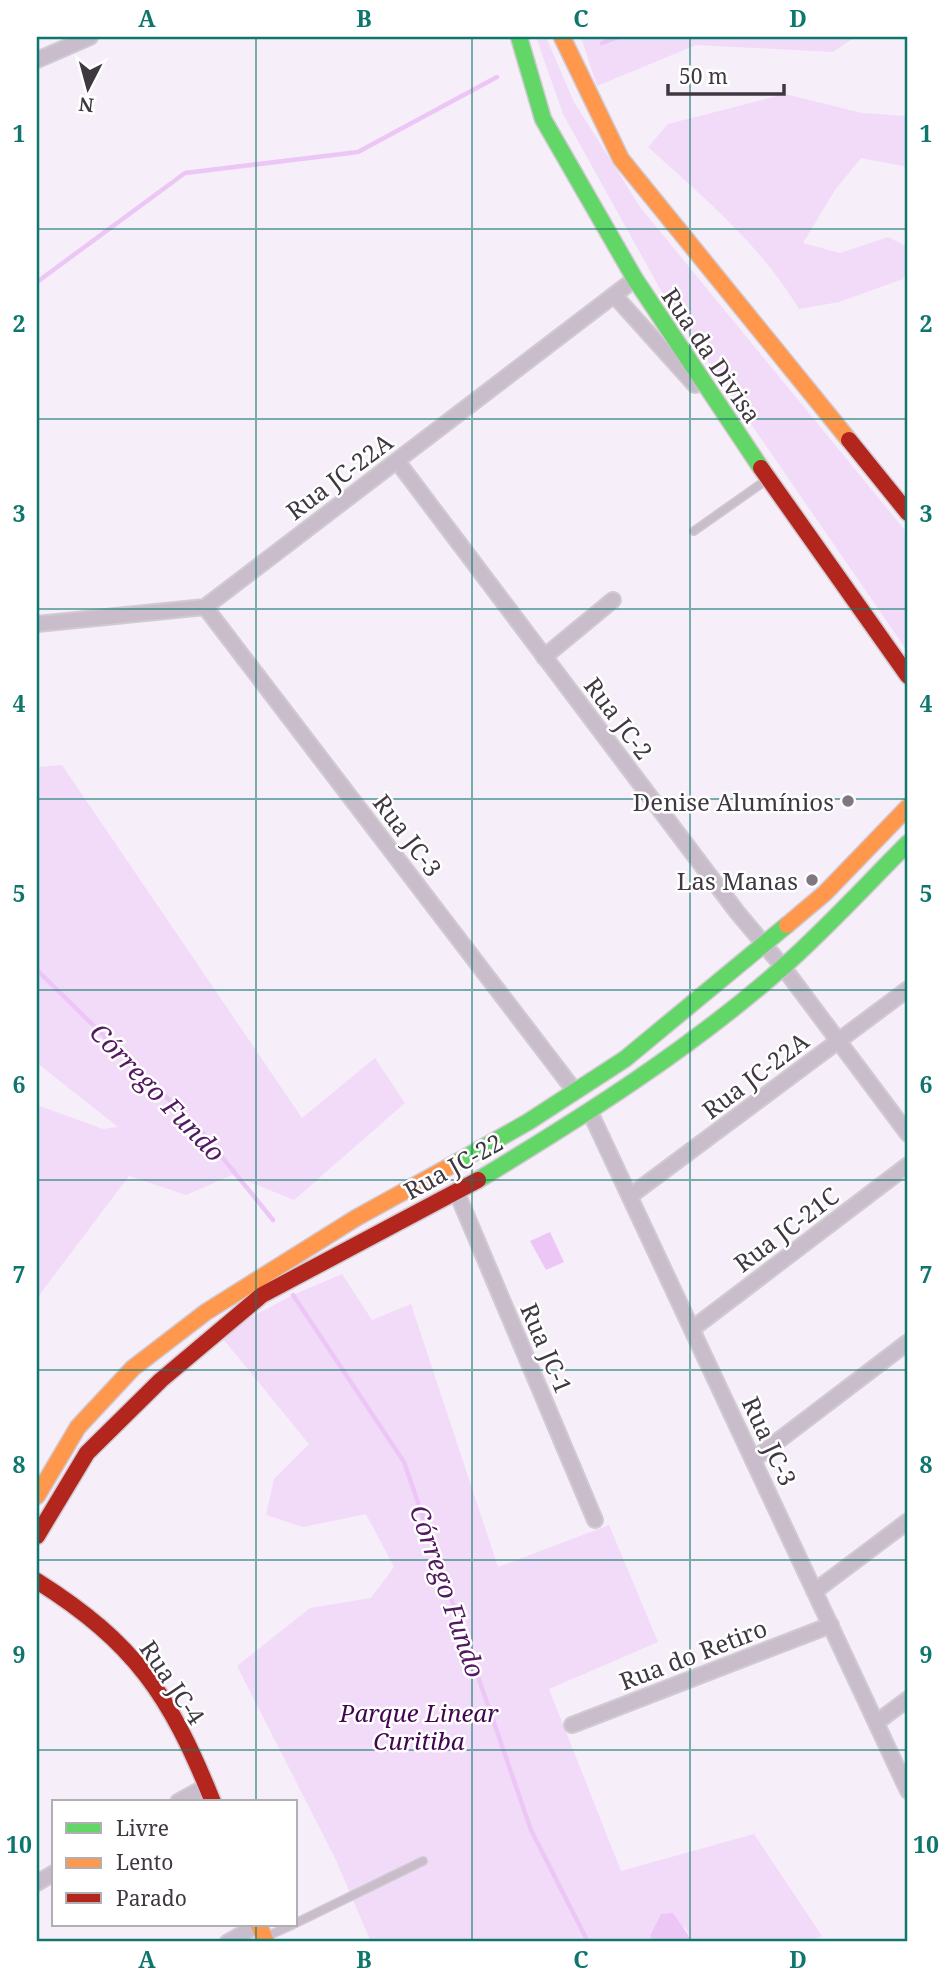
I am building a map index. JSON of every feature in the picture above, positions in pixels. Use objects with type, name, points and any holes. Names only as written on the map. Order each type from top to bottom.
[{"type":"main road","name":"Rua da Divisa","points":[[519,37],[543,119],[635,279],[728,421],[908,676]]},
{"type":"main road","name":"Rua da Divisa","points":[[562,37],[621,159],[908,513]]},
{"type":"main road","name":"Rua JC-22","points":[[37,1496],[78,1427],[133,1368],[206,1312],[356,1218],[528,1122],[625,1059],[825,892],[908,807]]},
{"type":"main road","name":"Rua JC-22","points":[[37,1536],[88,1453],[160,1380],[262,1295],[316,1268],[366,1237],[457,1193],[590,1112],[663,1061],[783,967],[908,843]]},
{"type":"main road","points":[[356,1218],[366,1237]]},
{"type":"main road","name":"Rua JC-4","points":[[37,1581],[115,1638],[144,1671],[178,1725],[212,1800]]},
{"type":"street","points":[[37,60],[90,37]]},
{"type":"street","name":"Rua JC-22A","points":[[205,607],[635,279]]},
{"type":"street","points":[[614,295],[728,421]]},
{"type":"street","name":"Rua JC-2","points":[[397,461],[908,1134]]},
{"type":"street","points":[[544,657],[613,600]]},
{"type":"street","points":[[37,624],[205,607]]},
{"type":"street","name":"Rua JC-3","points":[[205,607],[574,1090]]},
{"type":"street","name":"Rua JC-22A","points":[[630,1196],[908,989]]},
{"type":"street","name":"Rua JC-3","points":[[590,1112],[908,1791]]},
{"type":"street","name":"Rua JC-21C","points":[[692,1329],[908,1166]]},
{"type":"street","name":"Rua JC-1","points":[[457,1193],[595,1520]]},
{"type":"street","points":[[753,1460],[908,1342]]},
{"type":"street","points":[[815,1591],[908,1521]]},
{"type":"street","name":"Rua do Retiro","points":[[572,1726],[831,1625]]},
{"type":"street","points":[[877,1722],[908,1699]]},
{"type":"street","points":[[182,1800],[207,1786]]},
{"type":"street","points":[[228,1942],[264,1933]]},
{"type":"lane","points":[[694,531],[768,478]]},
{"type":"lane","points":[[298,1922],[424,1861]]},
{"type":"lane","points":[[264,1933],[287,1926]]},
{"type":"green space","points":[[536,37],[546,37],[574,102],[640,207],[908,534],[908,652],[669,305],[563,114]]},
{"type":"green space","points":[[581,37],[855,37],[833,52],[696,45],[597,86]]},
{"type":"green space","points":[[785,94],[862,113],[908,116],[908,167],[861,158],[835,190],[803,243],[840,253],[888,237],[908,247],[908,267],[903,279],[839,302],[799,309],[784,285],[749,242],[648,147],[668,124]]},
{"type":"green space","points":[[62,765],[302,1118],[375,1058],[405,1103],[294,1200],[232,1175],[186,1195],[129,1176],[37,1298],[37,1105],[103,1129],[118,1127],[37,1063],[37,767]]},
{"type":"green space","name":"Parque Linear Curitiba","points":[[342,1274],[372,1320],[411,1304],[498,1567],[609,1525],[658,1642],[549,1689],[621,1871],[754,1834],[822,1936],[809,1942],[693,1942],[685,1927],[650,1936],[653,1942],[371,1942],[336,1860],[237,1666],[310,1608],[371,1598],[394,1567],[366,1514],[303,1527],[266,1515],[274,1479],[309,1444],[219,1334],[293,1295]]},
{"type":"shaded area","points":[[550,1232],[564,1262],[546,1270],[530,1241]]},
{"type":"shaded area","points":[[673,1913],[693,1942],[653,1942],[650,1936],[661,1914]]},
{"type":"waterway","points":[[602,43],[618,37]]},
{"type":"waterway","points":[[37,282],[185,173],[358,152],[497,77]]},
{"type":"waterway","name":"Córrego Fundo","points":[[37,970],[201,1131],[273,1220]]},
{"type":"waterway","name":"Córrego Fundo","points":[[293,1295],[404,1462],[531,1830],[588,1942]]},
{"type":"traffic: fast","points":[[519,37],[543,119],[635,279],[761,468]]},
{"type":"traffic: fast","points":[[478,1180],[597,1106],[711,1026],[799,952],[908,843]]},
{"type":"traffic: fast","points":[[452,1165],[528,1122],[625,1059],[787,925]]},
{"type":"traffic: slow","points":[[562,37],[621,159],[849,440]]},
{"type":"traffic: slow","points":[[787,925],[825,893],[908,807]]},
{"type":"traffic: slow","points":[[37,1496],[78,1427],[133,1368],[206,1312],[356,1218],[452,1165]]},
{"type":"traffic: slow","points":[[259,1926],[266,1942]]},
{"type":"traffic: jam","points":[[849,440],[908,513]]},
{"type":"traffic: jam","points":[[761,468],[908,676]]},
{"type":"traffic: jam","points":[[37,1536],[87,1453],[161,1380],[262,1295],[478,1180]]},
{"type":"traffic: jam","points":[[37,1581],[100,1627],[146,1675],[181,1731],[212,1800]]},
{"type":"place","name":"Denise Alumínios","points":[[848,801]]},
{"type":"place","name":"Las Manas","points":[[812,880]]}]
